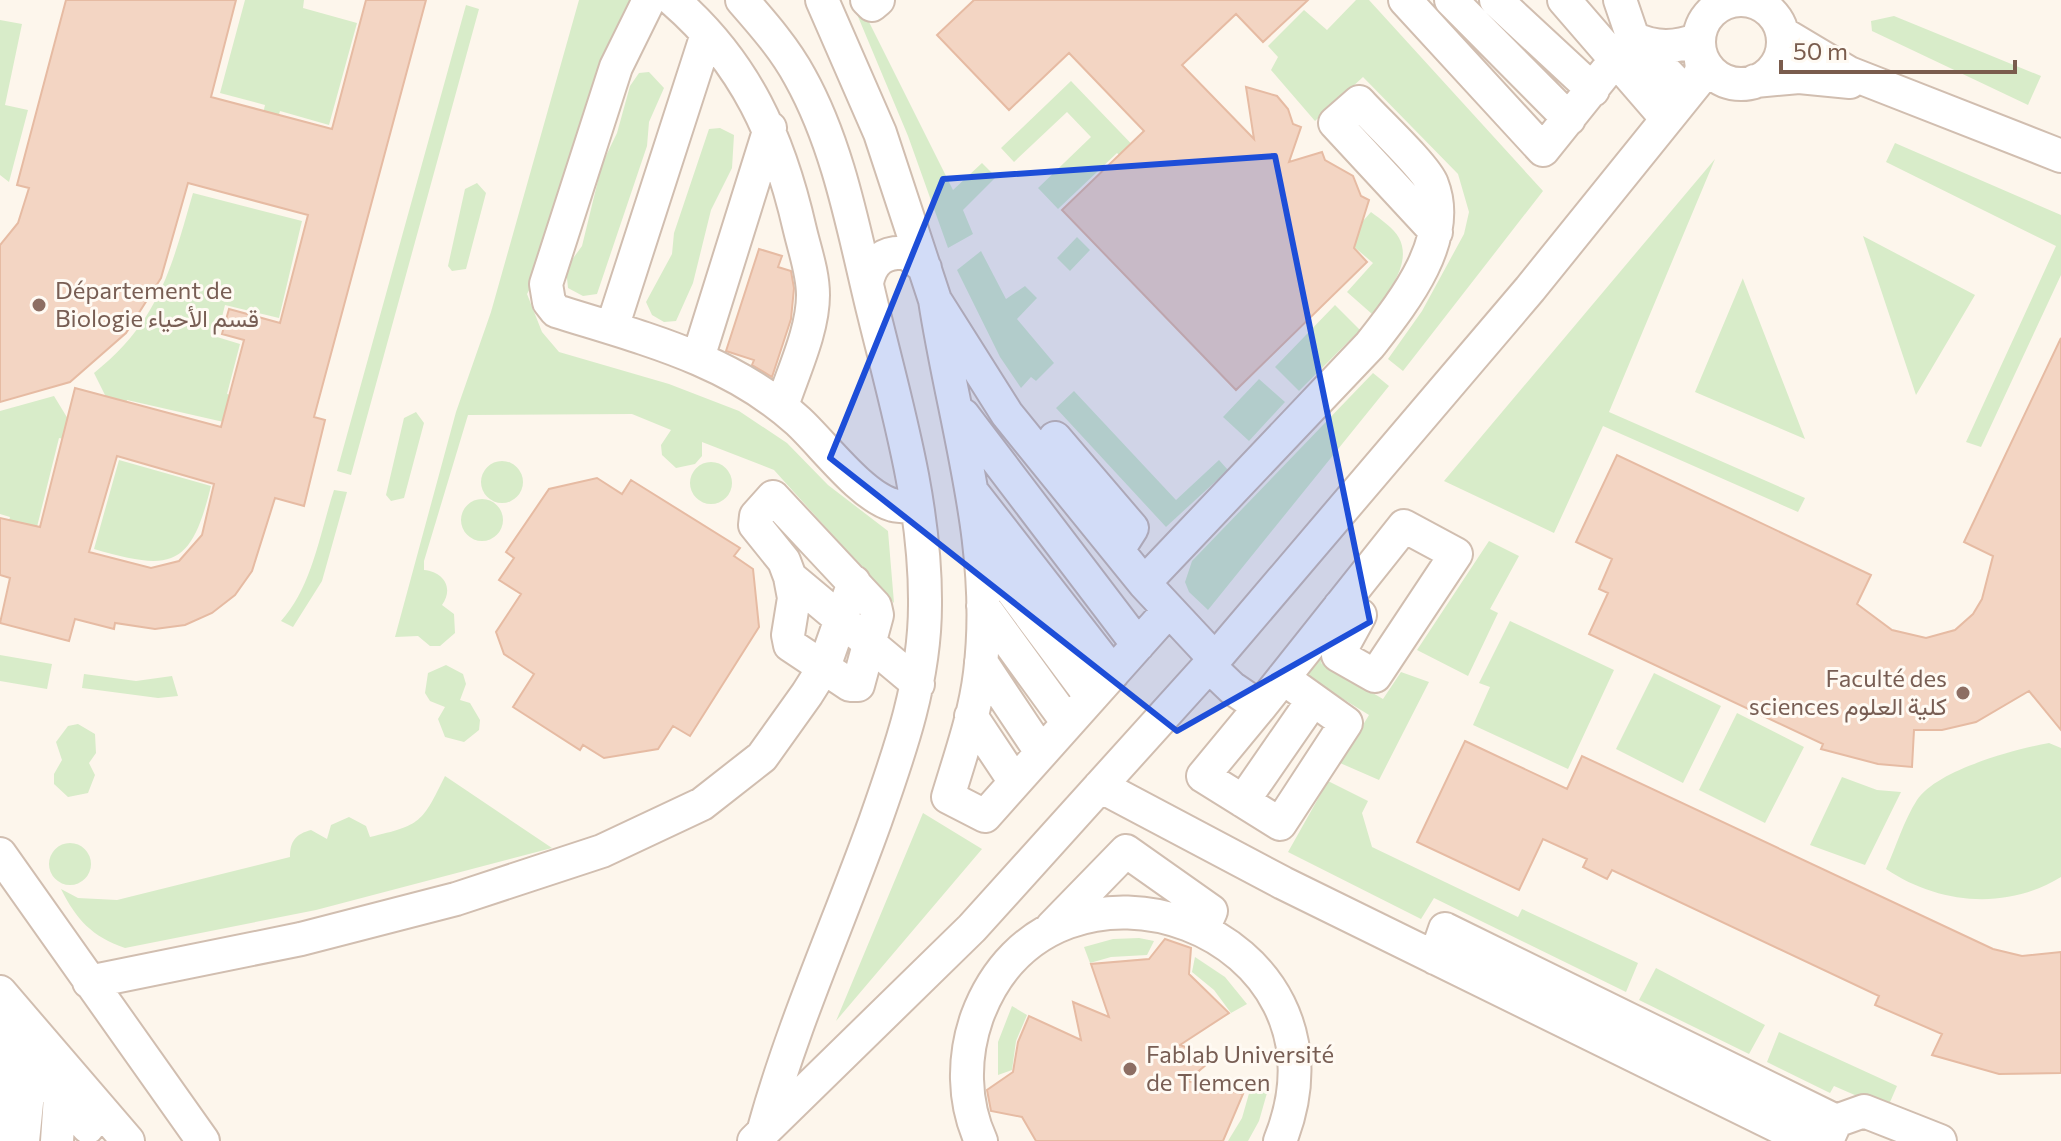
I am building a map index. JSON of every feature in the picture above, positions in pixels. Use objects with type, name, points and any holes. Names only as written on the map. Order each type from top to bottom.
[{"type":"street","points":[[649,0],[616,67],[546,284],[549,302],[556,311],[731,372],[782,406],[869,490],[892,504],[917,507]]},
{"type":"street","points":[[673,0],[739,71],[770,128],[797,213],[813,296],[811,315],[782,406]]},
{"type":"street","points":[[742,0],[800,76],[825,131],[867,283],[923,532],[925,608],[918,684],[904,741],[758,1137]]},
{"type":"street","points":[[822,0],[880,133],[907,253],[925,268],[935,300],[954,403],[965,443],[981,549],[981,662],[960,757],[1006,792]]},
{"type":"street","points":[[867,0],[872,5],[878,0]]},
{"type":"street","points":[[1405,0],[1543,150],[1625,49],[1645,44],[1673,47],[1712,18],[1756,3],[1828,62],[2061,156]]},
{"type":"street","points":[[1451,0],[1569,119]]},
{"type":"street","points":[[1496,0],[1593,90]]},
{"type":"street","points":[[1564,0],[1687,94]]},
{"type":"street","points":[[1620,0],[1625,49],[1667,119]]},
{"type":"street","points":[[1712,18],[1716,76],[1742,81],[1775,66],[1781,54],[1778,18]]},
{"type":"street","points":[[758,1137],[972,928],[1212,662],[1530,289],[1699,78],[1712,18]]},
{"type":"street","points":[[612,328],[707,34]]},
{"type":"street","points":[[1687,94],[1709,83],[1821,78],[1889,89]]},
{"type":"street","points":[[698,358],[770,128]]},
{"type":"street","points":[[1144,583],[1370,345],[1397,309],[1436,232]]},
{"type":"street","points":[[855,234],[873,252],[904,242]]},
{"type":"street","points":[[867,283],[875,262],[904,242]]},
{"type":"street","points":[[935,300],[1007,414],[1035,447],[1053,436],[1132,528],[1118,550],[1232,688],[1260,707]]},
{"type":"street","points":[[954,403],[1138,645]]},
{"type":"street","points":[[971,491],[1113,673]]},
{"type":"street","points":[[773,497],[854,582],[877,611],[858,685],[850,685],[787,640],[794,598],[790,577],[784,561],[755,525],[756,516],[773,497]]},
{"type":"street","points":[[1283,678],[1346,723],[1280,824],[1203,776],[1404,526],[1456,554],[1375,676],[1338,655],[1360,615],[1340,606]]},
{"type":"street","points":[[981,549],[1091,697]]},
{"type":"street","points":[[790,577],[840,622],[918,684]]},
{"type":"street","points":[[89,982],[301,939],[456,899],[602,851],[702,804],[762,757],[824,667],[854,582]]},
{"type":"street","points":[[983,606],[1068,723]]},
{"type":"street","points":[[1006,792],[1169,610]]},
{"type":"street","points":[[981,662],[1041,752]]},
{"type":"street","points":[[1243,801],[1313,700]]},
{"type":"street","points":[[971,716],[1006,792]]},
{"type":"street","points":[[1100,786],[1435,958],[1808,1141]]},
{"type":"street","points":[[981,1141],[968,1098],[969,1046],[981,1008],[1010,965],[1126,851],[1211,911],[1203,929]]},
{"type":"street","points":[[0,854],[203,1141]]},
{"type":"street","points":[[1039,939],[1088,917],[1126,912],[1166,916],[1203,929],[1236,950],[1255,969],[1282,1013],[1293,1051],[1294,1078],[1289,1116],[1280,1141]]},
{"type":"street","points":[[972,928],[1010,965]]},
{"type":"street","points":[[1435,958],[1445,929],[1831,1131],[1864,1111],[1940,1141]]},
{"type":"street","points":[[0,992],[128,1141]]},
{"type":"street","points":[[5,1035],[31,1064],[61,1126],[101,1141]]},
{"type":"street","points":[[0,1127],[5,1035]]},
{"type":"street","points":[[23,1141],[31,1064]]},
{"type":"highlighted area","points":[[1275,156],[1370,622],[1177,731],[830,458],[943,179]]},
{"type":"green space","points":[[245,0],[304,0],[303,8],[357,23],[329,125],[280,111],[277,121],[262,118],[265,105],[220,93]]},
{"type":"green space","points":[[579,0],[631,0],[604,57],[538,274],[527,294],[542,332],[559,352],[669,384],[739,411],[787,443],[828,485],[888,531],[894,603],[774,470],[702,442],[702,456],[695,464],[676,468],[662,455],[661,445],[671,430],[632,414],[468,415],[424,561],[424,570],[437,574],[445,582],[447,593],[442,605],[454,614],[455,633],[440,646],[430,646],[418,636],[395,637],[456,412],[491,312]]},
{"type":"green space","points":[[1356,0],[1369,0],[1543,191],[1403,371],[1388,359],[1422,311],[1464,234],[1469,212],[1458,174],[1363,77],[1315,121],[1271,70],[1278,57],[1268,46],[1304,10],[1327,30]]},
{"type":"green space","points":[[466,5],[479,9],[351,475],[337,471]]},
{"type":"green space","points":[[854,7],[867,18],[953,190],[982,163],[996,177],[963,210],[973,234],[948,248],[908,136]]},
{"type":"green space","points":[[1894,16],[2041,76],[2028,105],[1872,31],[1871,21]]},
{"type":"green space","points":[[0,20],[22,24],[5,105],[28,110],[9,182],[0,175]]},
{"type":"green space","points":[[649,72],[664,88],[649,122],[647,146],[597,294],[583,296],[568,288],[566,268],[582,246],[602,164],[617,133],[630,86],[639,73]]},
{"type":"green space","points":[[1071,81],[1143,156],[1132,168],[1117,153],[1058,209],[1038,188],[1091,137],[1067,112],[1014,162],[1001,148]]},
{"type":"green space","points":[[720,128],[734,135],[732,168],[711,210],[693,283],[676,321],[664,322],[652,315],[646,302],[672,254],[674,233],[709,129]]},
{"type":"green space","points":[[1895,143],[2061,215],[2061,275],[1981,447],[1966,442],[2056,246],[1886,162]]},
{"type":"green space","points":[[1715,159],[1609,412],[1805,498],[1798,512],[1603,426],[1554,533],[1444,481]]},
{"type":"green space","points":[[477,183],[486,193],[466,269],[452,271],[448,266],[465,189]]},
{"type":"green space","points":[[193,193],[302,221],[279,318],[225,305],[217,337],[240,344],[227,394],[263,404],[228,423],[127,400],[121,418],[116,417],[94,373],[134,334],[160,292]]},
{"type":"green space","points":[[1371,212],[1397,234],[1403,258],[1396,279],[1372,314],[1347,292],[1373,263],[1346,240]]},
{"type":"green space","points":[[1863,236],[1975,295],[1916,395]]},
{"type":"green space","points":[[1077,237],[1090,250],[1070,271],[1057,258]]},
{"type":"green space","points":[[981,251],[1006,299],[1025,286],[1037,298],[1017,319],[1054,363],[1036,381],[1031,377],[1021,388],[1000,357],[957,270]]},
{"type":"green space","points":[[1743,279],[1805,439],[1695,392]]},
{"type":"green space","points":[[1335,305],[1360,330],[1299,391],[1275,367]]},
{"type":"green space","points":[[1373,373],[1389,386],[1208,610],[1189,592],[1185,582],[1192,561]]},
{"type":"green space","points":[[1259,379],[1285,402],[1249,441],[1223,417]]},
{"type":"green space","points":[[1074,391],[1176,500],[1219,460],[1228,470],[1166,527],[1056,408]]},
{"type":"green space","points":[[54,396],[79,437],[78,442],[59,438],[35,535],[7,527],[10,517],[0,514],[0,411]]},
{"type":"green space","points":[[416,412],[424,423],[404,498],[391,501],[386,495],[404,418]]},
{"type":"green space","points":[[119,460],[211,486],[195,533],[186,548],[175,556],[160,561],[143,560],[94,549]]},
{"type":"green space","points":[[502,461],[517,467],[523,482],[517,497],[502,503],[487,497],[481,482],[487,467]]},
{"type":"green space","points":[[711,462],[726,468],[732,483],[726,498],[711,504],[696,498],[690,483],[696,468]]},
{"type":"green space","points":[[334,490],[347,492],[322,581],[293,627],[281,621],[308,576]]},
{"type":"green space","points":[[482,499],[497,505],[503,520],[497,535],[482,541],[467,535],[461,520],[467,505]]},
{"type":"green space","points":[[1489,541],[1519,556],[1490,609],[1498,613],[1468,676],[1417,650]]},
{"type":"green space","points":[[1510,621],[1614,670],[1568,769],[1473,725],[1490,687],[1479,683]]},
{"type":"green space","points":[[1341,626],[1321,663],[1383,699],[1401,672],[1429,682],[1379,780],[1340,763],[1369,715],[1301,673]]},
{"type":"green space","points":[[0,655],[52,664],[47,689],[0,681]]},
{"type":"green space","points":[[446,665],[463,674],[466,684],[460,700],[470,703],[480,720],[479,730],[464,742],[445,737],[438,719],[445,707],[430,701],[425,693],[428,673]]},
{"type":"green space","points":[[1654,673],[1721,706],[1683,783],[1616,749]]},
{"type":"green space","points":[[84,674],[136,681],[172,676],[178,696],[158,698],[82,688]]},
{"type":"green space","points":[[1737,713],[1804,747],[1765,823],[1699,790]]},
{"type":"green space","points":[[78,724],[95,734],[96,753],[89,763],[95,775],[88,793],[68,797],[54,784],[54,774],[62,760],[56,742],[68,726]]},
{"type":"green space","points":[[2049,743],[2061,748],[2061,877],[2018,895],[1972,899],[1928,890],[1886,869],[1912,808],[1927,789],[1978,762]]},
{"type":"green space","points":[[445,776],[552,848],[316,910],[125,948],[113,944],[86,926],[61,889],[78,898],[117,900],[290,857],[291,847],[298,836],[311,830],[327,839],[331,825],[349,817],[366,826],[370,837],[400,829],[425,813]]},
{"type":"green space","points":[[1842,777],[1877,790],[1901,792],[1865,865],[1810,845]]},
{"type":"green space","points":[[1328,781],[1368,801],[1362,813],[1372,847],[1518,917],[1522,909],[1638,963],[1626,992],[1434,898],[1421,919],[1288,852]]},
{"type":"green space","points":[[923,813],[982,849],[836,1021]]},
{"type":"green space","points":[[70,843],[85,849],[91,864],[85,879],[70,885],[55,879],[49,864],[55,849]]},
{"type":"green space","points":[[1113,939],[1154,941],[1147,955],[1111,957],[1090,963],[1084,947]]},
{"type":"green space","points":[[1195,957],[1225,977],[1247,1004],[1231,1013],[1214,990],[1192,972]]},
{"type":"green space","points":[[1656,968],[1765,1025],[1749,1054],[1639,1000]]},
{"type":"green space","points":[[1012,1006],[1027,1015],[1016,1041],[1012,1070],[998,1075],[998,1042]]},
{"type":"green space","points":[[1779,1032],[1897,1086],[1887,1109],[1834,1086],[1830,1093],[1767,1062]]},
{"type":"green space","points":[[1250,1090],[1267,1093],[1259,1121],[1248,1141],[1228,1141],[1242,1118]]},
{"type":"building","points":[[66,0],[236,0],[211,97],[332,129],[366,0],[426,0],[314,417],[325,420],[304,506],[275,498],[252,571],[235,595],[212,613],[185,625],[155,629],[115,623],[114,629],[75,619],[69,641],[0,623],[10,578],[0,575],[0,518],[40,527],[75,388],[221,427],[244,340],[222,334],[229,309],[280,323],[308,215],[188,183],[161,278],[126,333],[70,382],[0,402],[0,245],[18,223],[29,188],[17,185]],"holes":[[[117,456],[214,484],[202,535],[179,561],[151,568],[89,552]]]},
{"type":"building","points":[[974,0],[1308,0],[1263,42],[1236,14],[1182,65],[1254,139],[1246,87],[1277,96],[1288,109],[1293,124],[1301,127],[1289,162],[1322,152],[1325,160],[1353,176],[1361,196],[1369,200],[1354,248],[1367,262],[1236,390],[1062,210],[1144,131],[1069,53],[1009,110],[937,35]]},
{"type":"building","points":[[759,249],[782,256],[778,267],[791,271],[794,288],[791,319],[772,377],[752,365],[754,360],[726,351]]},
{"type":"building","points":[[2061,338],[2061,730],[2029,691],[1976,722],[1942,730],[1914,730],[1912,767],[1878,764],[1821,749],[1823,744],[1589,634],[1608,593],[1599,589],[1612,559],[1576,542],[1617,455],[1871,575],[1857,604],[1892,630],[1926,638],[1955,630],[1973,614],[1982,599],[1993,556],[1964,542]]},
{"type":"building","points":[[597,478],[622,494],[631,480],[740,548],[734,556],[753,569],[759,627],[690,736],[673,726],[658,749],[604,758],[583,745],[580,750],[513,707],[534,674],[504,654],[496,632],[521,594],[499,580],[514,558],[506,552],[549,489]]},
{"type":"building","points":[[1465,741],[1567,789],[1582,756],[1993,949],[2022,956],[2061,952],[2061,1073],[1999,1074],[1932,1055],[1942,1034],[1875,1005],[1879,996],[1612,870],[1607,879],[1583,867],[1587,859],[1543,839],[1519,890],[1417,842]]},
{"type":"building","points":[[1165,939],[1191,948],[1189,974],[1229,1013],[1180,1045],[1214,1058],[1187,1081],[1243,1094],[1223,1141],[1036,1141],[1022,1117],[991,1111],[987,1090],[1013,1072],[1018,1042],[1029,1016],[1081,1040],[1073,1002],[1109,1017],[1091,964],[1149,959]]},
{"type":"place","name":"Département de Biologie قسم الأحياء","points":[[39,305]]},
{"type":"place","name":"Faculté des sciences كلية العلوم","points":[[1963,693]]},
{"type":"place","name":"Fablab Université de Tlemcen","points":[[1130,1069]]}]
